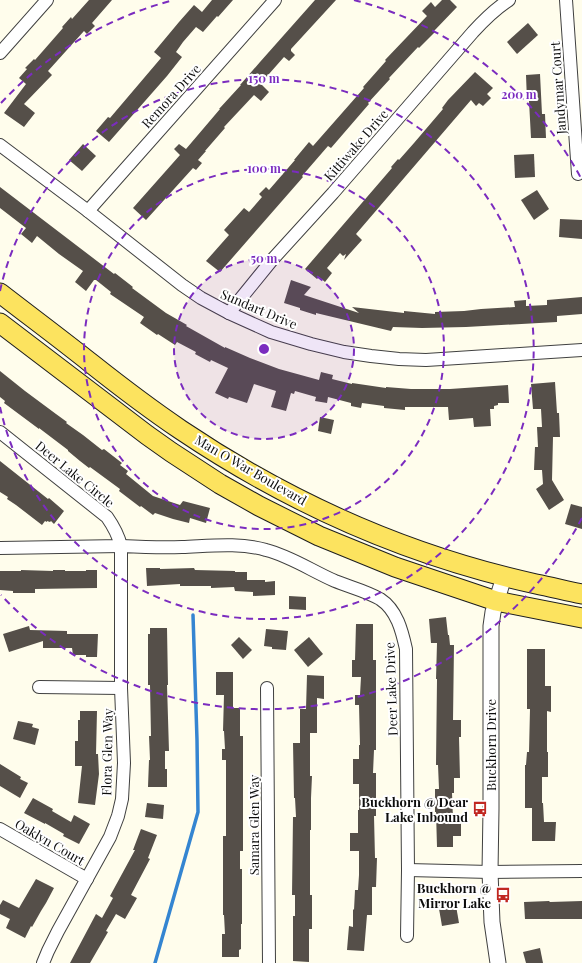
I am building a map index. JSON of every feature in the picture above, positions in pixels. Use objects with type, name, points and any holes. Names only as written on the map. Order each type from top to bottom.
[{"type":"main road","name":"Man O War Boulevard","points":[[0,293],[127,391],[181,430],[237,465],[285,492],[369,531],[423,552],[504,577],[582,594]]},
{"type":"main road","name":"Man O War Boulevard","points":[[0,324],[171,452],[220,484],[259,506],[319,536],[395,567],[496,601],[582,618]]},
{"type":"street","points":[[0,53],[48,0]]},
{"type":"street","name":"Remora Drive","points":[[88,211],[275,0]]},
{"type":"street","name":"Kittiwake Drive","points":[[229,313],[272,260],[333,193],[485,18],[509,0]]},
{"type":"street","name":"Jandymar Court","points":[[566,0],[578,174]]},
{"type":"street","name":"Sundart Drive","points":[[0,145],[201,298],[229,313],[271,332],[344,352],[399,359],[426,360],[582,350]]},
{"type":"street","name":"Deer Lake Circle","points":[[0,432],[107,517],[115,527],[121,546]]},
{"type":"street","points":[[0,548],[121,546]]},
{"type":"street","name":"Flora Glen Way","points":[[43,963],[58,931],[110,837],[118,816],[122,799],[124,763],[121,688],[121,546]]},
{"type":"street","name":"Deer Lake Drive","points":[[121,546],[250,546],[267,550],[304,565],[334,581],[372,595],[390,607],[402,632],[406,649],[408,870],[407,936]]},
{"type":"street","name":"Buckhorn Drive","points":[[498,963],[492,922],[490,872],[491,626],[496,601],[504,577]]},
{"type":"street","points":[[39,687],[121,688]]},
{"type":"street","name":"Samara Glen Way","points":[[267,688],[269,963]]},
{"type":"street","name":"Oaklyn Court","points":[[0,829],[87,879]]},
{"type":"street","points":[[408,870],[490,872],[582,871]]},
{"type":"building","points":[[89,0],[112,0],[92,23],[95,26],[87,34],[84,31],[48,71],[52,75],[24,104],[35,113],[24,127],[4,113],[26,84],[19,78],[27,69],[25,68],[34,59],[35,60],[71,17],[72,19]]},
{"type":"building","points":[[212,0],[233,0],[203,32],[196,27],[176,52],[182,57],[109,142],[96,131],[108,117],[110,118],[161,58],[154,52],[194,5],[202,12]]},
{"type":"building","points":[[315,0],[336,0],[291,49],[295,55],[289,61],[284,57],[261,84],[269,92],[261,101],[254,95],[224,127],[225,128],[198,160],[202,163],[196,170],[193,168],[146,220],[133,208],[180,155],[174,149],[179,144],[186,149],[219,109]]},
{"type":"building","points":[[442,0],[450,0],[457,7],[434,31],[435,32],[419,48],[418,47],[389,78],[390,79],[331,148],[328,146],[220,272],[206,261],[229,235],[224,230],[244,208],[249,212],[262,197],[259,194],[266,187],[269,190],[309,142],[313,146],[364,88],[363,87],[386,61],[385,60],[427,16],[422,11],[431,2],[435,7]]},
{"type":"building","points":[[528,23],[538,35],[517,54],[507,42]]},
{"type":"building","points":[[475,72],[493,88],[487,94],[491,98],[483,106],[479,103],[476,106],[471,100],[356,234],[362,240],[344,260],[346,254],[343,256],[340,253],[327,268],[332,273],[325,282],[319,277],[317,279],[305,269],[392,168],[391,167],[398,159],[399,160],[443,109],[442,108],[448,100]]},
{"type":"building","points":[[540,74],[542,114],[545,114],[546,138],[531,138],[526,75]]},
{"type":"building","points":[[83,144],[96,156],[82,171],[69,160]]},
{"type":"building","points":[[534,154],[535,177],[515,178],[514,155]]},
{"type":"building","points":[[0,187],[166,313],[225,348],[279,369],[319,380],[321,372],[333,375],[332,379],[352,384],[386,388],[450,389],[508,385],[509,403],[498,403],[498,405],[494,406],[494,409],[490,409],[491,426],[474,427],[473,418],[449,420],[448,407],[405,407],[405,410],[384,408],[384,406],[362,403],[361,408],[351,406],[351,403],[328,397],[327,403],[315,401],[316,397],[295,391],[294,394],[291,393],[286,411],[271,407],[276,391],[254,384],[247,403],[229,397],[228,399],[215,393],[228,368],[211,360],[210,362],[195,354],[196,352],[177,342],[175,345],[158,334],[157,335],[140,323],[144,317],[110,294],[111,292],[96,280],[94,280],[86,291],[75,282],[83,271],[37,236],[32,243],[21,234],[26,228],[0,208]]},
{"type":"building","points":[[537,190],[549,209],[534,220],[521,200]]},
{"type":"building","points":[[560,219],[582,220],[582,239],[559,237]]},
{"type":"building","points":[[291,280],[311,287],[304,295],[359,313],[352,307],[404,313],[404,311],[435,314],[435,312],[515,307],[514,301],[526,300],[526,306],[547,305],[547,300],[582,297],[582,314],[557,316],[557,322],[466,327],[393,327],[391,331],[316,313],[316,315],[284,303]]},
{"type":"building","points":[[0,371],[67,422],[66,423],[122,463],[120,465],[128,471],[126,474],[153,496],[180,505],[183,501],[210,508],[206,523],[190,518],[189,523],[155,513],[153,515],[141,506],[140,507],[119,491],[120,489],[90,467],[89,468],[68,450],[4,403],[5,401],[0,397]]},
{"type":"building","points":[[555,382],[560,437],[553,437],[552,480],[564,500],[549,510],[536,489],[543,484],[542,470],[534,470],[535,447],[538,447],[537,427],[542,427],[541,409],[533,409],[531,384]]},
{"type":"building","points":[[320,417],[334,420],[331,434],[318,431]]},
{"type":"building","points":[[0,461],[64,511],[54,524],[51,521],[45,521],[42,525],[0,492]]},
{"type":"building","points":[[571,504],[582,507],[582,529],[565,524]]},
{"type":"building","points":[[146,568],[194,568],[195,570],[247,572],[247,580],[265,580],[265,582],[275,581],[275,595],[253,596],[253,592],[235,591],[234,587],[211,588],[211,586],[180,586],[180,584],[147,586]]},
{"type":"building","points":[[97,570],[97,588],[35,589],[35,593],[13,593],[13,591],[0,590],[0,571]]},
{"type":"building","points":[[289,596],[306,597],[306,610],[289,609]]},
{"type":"building","points":[[446,617],[450,645],[454,645],[453,720],[461,720],[461,737],[459,737],[460,778],[454,778],[454,793],[452,793],[453,819],[461,818],[461,836],[453,836],[453,847],[437,847],[435,789],[439,789],[438,765],[436,765],[437,643],[431,643],[429,619]]},
{"type":"building","points":[[356,624],[373,624],[373,660],[376,660],[376,750],[374,750],[373,773],[376,773],[376,816],[374,816],[375,858],[377,858],[376,887],[372,887],[372,915],[367,915],[364,951],[347,950],[349,926],[353,927],[355,890],[358,890],[359,875],[359,851],[350,851],[350,833],[358,833],[359,810],[359,784],[353,784],[353,759],[359,759],[360,745],[359,705],[355,705],[355,695],[360,695],[361,677],[352,677],[352,660],[355,660]]},
{"type":"building","points":[[29,626],[30,630],[67,631],[67,634],[98,634],[97,657],[73,655],[72,648],[43,648],[43,641],[9,652],[3,634]]},
{"type":"building","points":[[150,628],[167,628],[169,751],[165,751],[165,769],[167,769],[167,787],[148,787],[150,760],[149,736],[151,736],[150,685],[148,685],[148,634],[150,634]]},
{"type":"building","points":[[266,629],[288,631],[286,650],[272,649],[272,647],[264,646]]},
{"type":"building","points":[[239,637],[252,650],[243,659],[231,645]]},
{"type":"building","points":[[309,637],[323,654],[308,667],[294,650]]},
{"type":"building","points":[[527,649],[545,649],[545,686],[551,686],[551,712],[547,711],[548,777],[542,777],[542,803],[544,822],[556,822],[555,841],[532,841],[532,808],[525,808],[525,765],[527,752],[529,752],[530,709],[527,709]]},
{"type":"building","points":[[216,672],[233,672],[233,708],[240,708],[240,736],[243,736],[243,851],[240,851],[240,869],[242,869],[242,924],[241,949],[239,950],[239,957],[222,957],[222,934],[225,934],[223,915],[223,836],[226,836],[226,760],[222,760],[222,749],[225,749],[223,731],[224,695],[216,695]]},
{"type":"building","points":[[307,675],[324,676],[324,699],[317,698],[317,733],[310,733],[310,776],[312,776],[310,895],[312,895],[312,929],[309,929],[309,962],[293,961],[293,916],[295,916],[295,895],[292,895],[293,817],[296,817],[294,798],[293,743],[300,743],[300,709],[306,709]]},
{"type":"building","points":[[80,711],[97,711],[96,754],[98,754],[99,774],[95,805],[78,803],[82,766],[75,766],[75,741],[78,741],[78,720],[80,720]]},
{"type":"building","points":[[18,721],[33,724],[32,727],[39,729],[35,745],[13,739]]},
{"type":"building","points":[[0,764],[28,783],[20,798],[0,786]]},
{"type":"building","points":[[33,798],[53,809],[52,811],[71,822],[74,815],[90,824],[79,844],[63,836],[64,834],[45,823],[24,813]]},
{"type":"building","points":[[147,803],[164,805],[163,819],[145,817]]},
{"type":"building","points":[[141,829],[157,835],[148,858],[150,859],[131,895],[137,898],[125,919],[116,914],[106,931],[108,932],[90,963],[70,963],[96,914],[102,918],[113,898],[110,896],[135,850],[133,850]]},
{"type":"building","points":[[36,879],[54,888],[25,938],[6,928],[10,919],[0,914],[0,905],[3,900],[19,908]]},
{"type":"building","points":[[455,900],[459,923],[442,926],[438,903]]},
{"type":"building","points":[[582,901],[582,919],[525,919],[524,902]]},
{"type":"building","points":[[540,948],[543,963],[526,963],[523,952]]},
{"type":"waterway","points":[[155,963],[198,812],[193,615]]},
{"type":"place","name":"Buckhorn @ Dear Lake Inbound","points":[[480,809]]},
{"type":"place","name":"Buckhorn @ Mirror Lake","points":[[503,895]]}]
